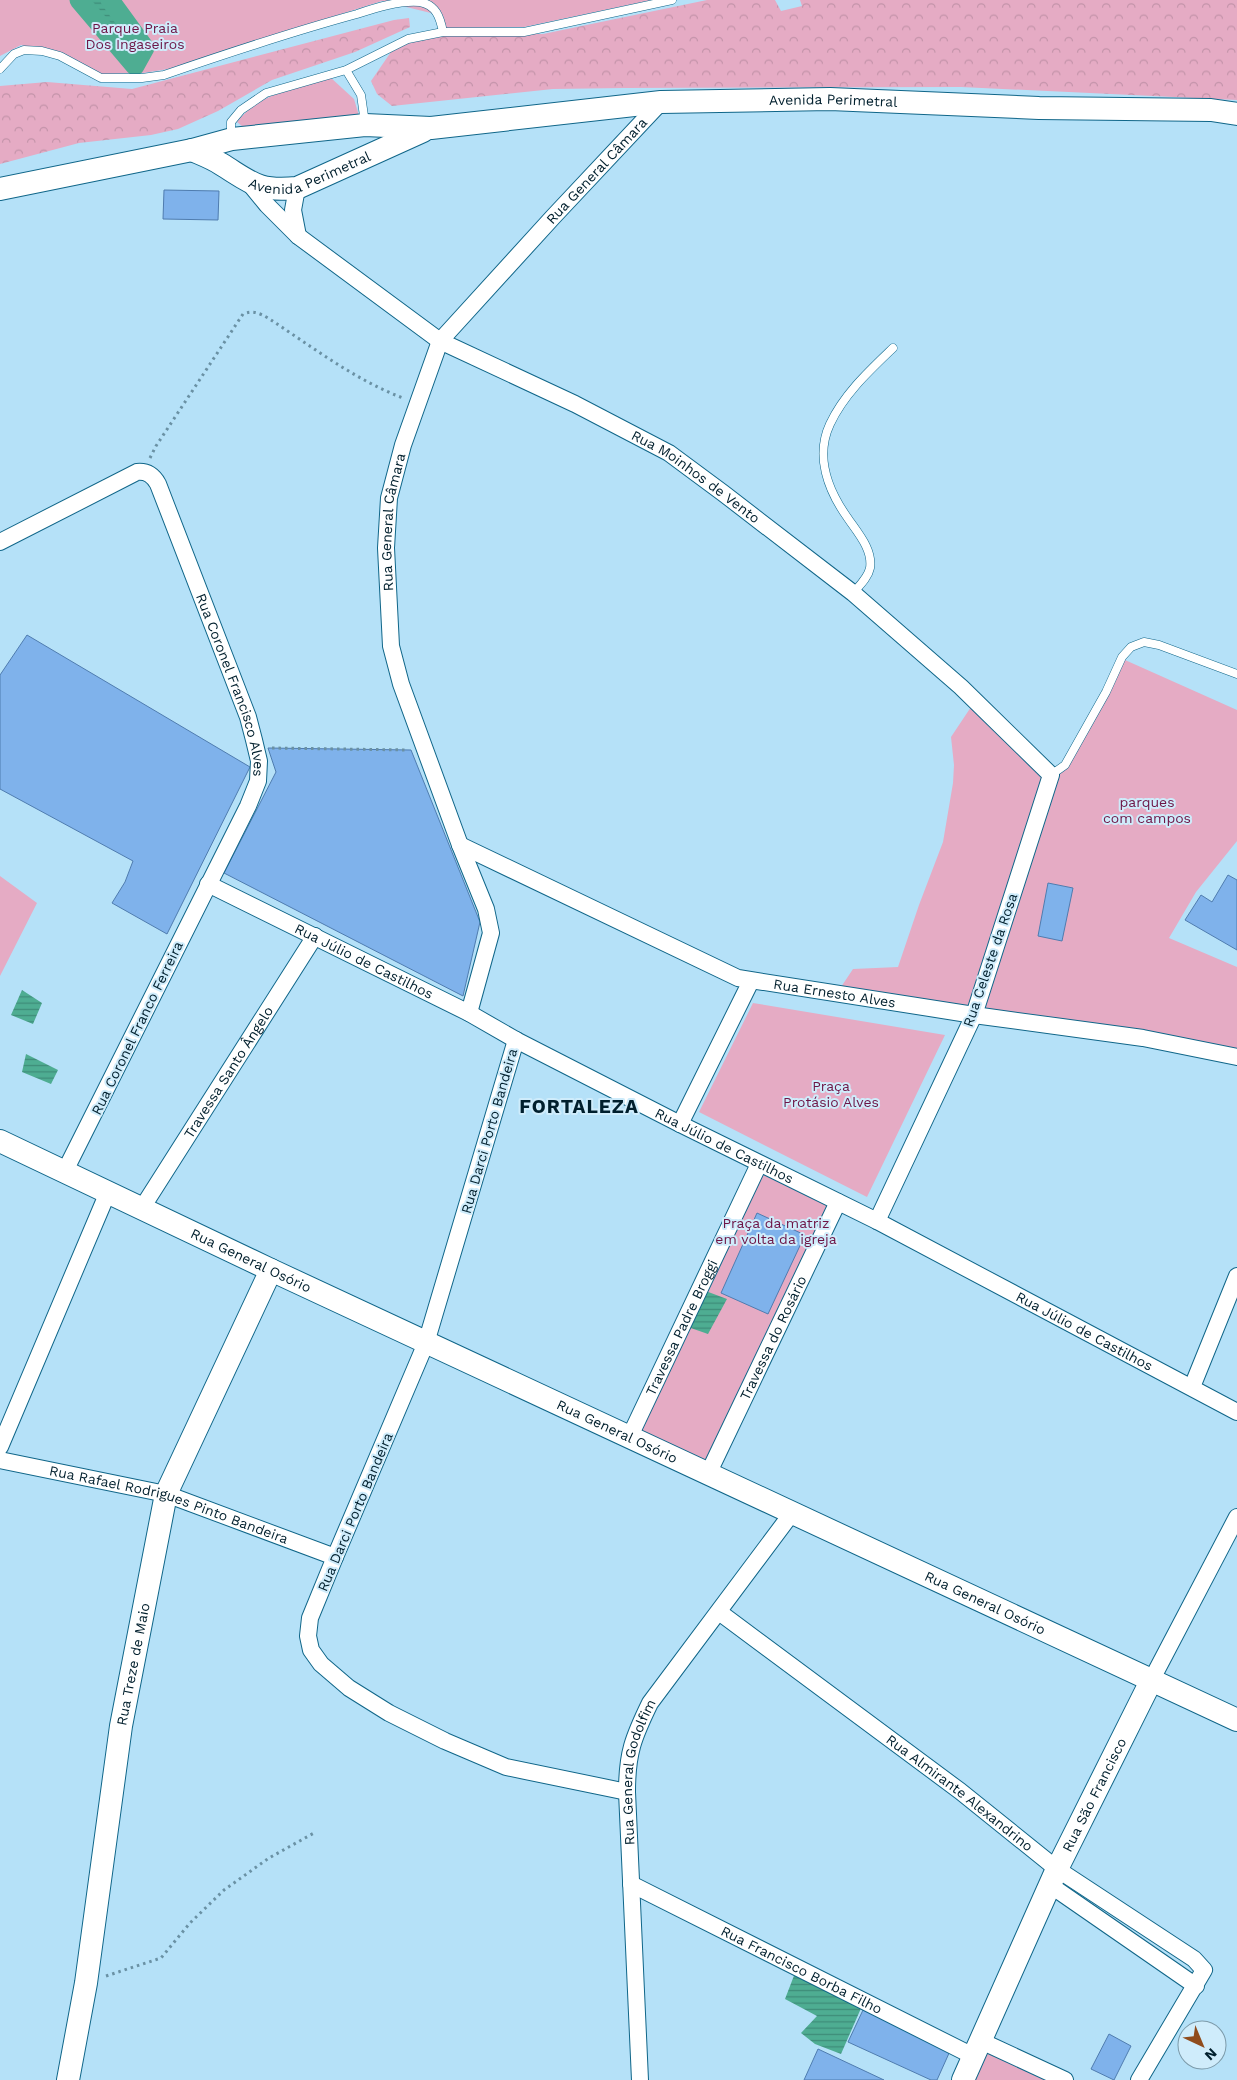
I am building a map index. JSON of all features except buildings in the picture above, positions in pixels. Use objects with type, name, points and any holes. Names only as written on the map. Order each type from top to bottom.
[{"type":"street","name":"Avenida Perimetral","points":[[0,189],[192,150],[232,140],[365,126],[431,128],[661,102],[830,99],[1039,108],[1211,110],[1237,114]]},
{"type":"street","name":"Rua General Câmara","points":[[469,1013],[491,934],[486,909],[460,845],[401,684],[391,646],[386,558],[389,498],[403,445],[440,341],[661,102]]},
{"type":"street","points":[[362,159],[371,140],[365,126]]},
{"type":"street","name":"Avenida Perimetral","points":[[192,150],[220,163],[249,183],[276,190],[298,188],[431,128]]},
{"type":"street","points":[[232,140],[235,157],[249,183]]},
{"type":"street","name":"Rua Moinhos de Vento","points":[[249,183],[267,205],[298,236],[440,341],[576,404],[669,453],[792,544],[853,593],[961,687],[1051,776]]},
{"type":"street","points":[[298,188],[293,210],[298,236]]},
{"type":"street","points":[[0,542],[143,471]]},
{"type":"street","name":"Rua Coronel Francisco Alves","points":[[143,471],[152,475],[158,484],[248,717],[259,761],[258,781],[248,806],[208,884]]},
{"type":"street","name":"Rua Celeste da Rosa","points":[[877,1222],[974,1015],[1051,776]]},
{"type":"street","name":"Rua Ernesto Alves","points":[[460,845],[738,978],[974,1015],[1143,1038],[1237,1057]]},
{"type":"street","name":"Rua Júlio de Castilhos","points":[[208,884],[469,1013],[516,1040],[877,1222],[1237,1412]]},
{"type":"street","name":"Rua Coronel Franco Ferreira","points":[[65,1172],[208,884]]},
{"type":"street","name":"Travessa Santo Ângelo","points":[[142,1208],[315,936]]},
{"type":"street","points":[[680,1124],[751,981]]},
{"type":"street","name":"Rua Darci Porto Bandeira","points":[[516,1040],[426,1343],[310,1618],[308,1636],[311,1650],[321,1664],[349,1688],[389,1713],[445,1741],[506,1767],[627,1792]]},
{"type":"street","name":"Rua General Osório","points":[[0,1141],[426,1343],[630,1436],[1237,1720]]},
{"type":"street","name":"Travessa Padre Broggi","points":[[630,1436],[759,1164]]},
{"type":"street","points":[[0,1447],[108,1192]]},
{"type":"street","name":"Travessa do Rosário","points":[[708,1474],[838,1202]]},
{"type":"street","name":"Rua Treze de Maio","points":[[68,2080],[86,1983],[121,1726],[166,1494],[271,1270]]},
{"type":"street","points":[[1192,1387],[1237,1276]]},
{"type":"street","name":"Rua Rafael Rodrigues Pinto Bandeira","points":[[0,1460],[166,1494],[335,1557]]},
{"type":"street","name":"Rua General Godolfim","points":[[640,2080],[627,1763],[635,1734],[650,1704],[792,1513]]},
{"type":"street","name":"Rua São Francisco","points":[[963,2080],[1053,1877],[1152,1679],[1237,1517]]},
{"type":"street","name":"Rua Almirante Alexandrino","points":[[719,1612],[960,1791],[1053,1877],[1196,1986],[1204,1970],[1194,1960],[1053,1877]]},
{"type":"street","name":"Rua Francisco Borba Filho","points":[[631,1884],[977,2048],[1065,2080]]},
{"type":"street","points":[[1139,2080],[1196,1986]]},
{"type":"lane","points":[[232,140],[231,122],[241,110],[266,93],[346,70],[408,39],[443,32],[524,32],[672,0]]},
{"type":"lane","points":[[0,69],[14,54],[24,50],[42,51],[60,56],[100,78],[142,78],[164,75],[294,31],[395,3],[419,1],[433,7],[440,18],[443,32]]},
{"type":"lane","points":[[346,70],[361,95],[365,126]]},
{"type":"lane","points":[[853,593],[866,579],[870,569],[870,556],[863,539],[845,515],[829,487],[824,466],[823,446],[829,426],[840,406],[858,382],[893,348]]},
{"type":"lane","points":[[1051,776],[1065,765],[1106,692],[1122,657],[1131,647],[1144,642],[1159,645],[1237,674]]},
{"type":"path","points":[[143,471],[156,446],[243,314],[250,312],[257,312],[268,318],[363,379],[385,391],[418,404]]},
{"type":"path","points":[[256,748],[425,750]]},
{"type":"path","points":[[86,1983],[162,1958],[190,1923],[224,1890],[269,1858],[314,1833]]},
{"type":"green space","name":"Parque Praia Dos Ingaseiros","points":[[0,0],[652,0],[524,27],[446,28],[443,16],[382,1],[168,69],[143,73],[101,74],[69,57],[21,45],[0,56]]},
{"type":"green space","points":[[707,0],[775,0],[781,11],[802,6],[800,0],[1237,0],[1237,100],[961,87],[624,88],[553,89],[392,106],[377,94],[371,81],[393,49],[415,41],[440,35],[543,34]]},
{"type":"green space","points":[[409,18],[410,27],[355,52],[272,80],[218,111],[178,129],[151,135],[79,143],[0,164],[0,86],[47,82],[132,89],[394,20]]},
{"type":"green space","points":[[330,77],[354,99],[360,119],[248,131],[237,122],[256,104],[268,98],[292,88]]},
{"type":"green space","name":"parques com campos","points":[[1125,660],[1237,710],[1237,841],[1196,892],[1169,938],[1237,967],[1237,1053],[979,1011],[1055,777],[1071,762]]},
{"type":"green space","points":[[975,701],[1050,776],[973,1013],[839,990],[853,969],[898,967],[943,842],[953,783],[954,765],[951,737]]},
{"type":"green space","points":[[0,876],[37,903],[0,976]]},
{"type":"green space","name":"Praça Protásio Alves","points":[[753,1003],[945,1035],[867,1197],[699,1112]]},
{"type":"green space","name":"Praça da matriz em volta da igreja","points":[[760,1166],[837,1203],[707,1470],[632,1436]]},
{"type":"green space","points":[[982,2046],[1057,2080],[968,2080]]},
{"type":"shaded area","points":[[79,0],[110,0],[145,48],[135,66]]},
{"type":"shaded area","points":[[22,990],[42,1003],[33,1024],[11,1015]]},
{"type":"shaded area","points":[[26,1054],[58,1070],[51,1084],[22,1072]]},
{"type":"shaded area","points":[[703,1290],[727,1299],[708,1334],[685,1326]]},
{"type":"shaded area","points":[[795,1973],[862,2006],[841,2054],[815,2044],[801,2033],[817,2016],[785,1999]]},
{"type":"waterway","points":[[79,0],[135,66],[145,48],[110,0]]},
{"type":"district","name":"FORTALEZA","points":[[579,1106]]}]
